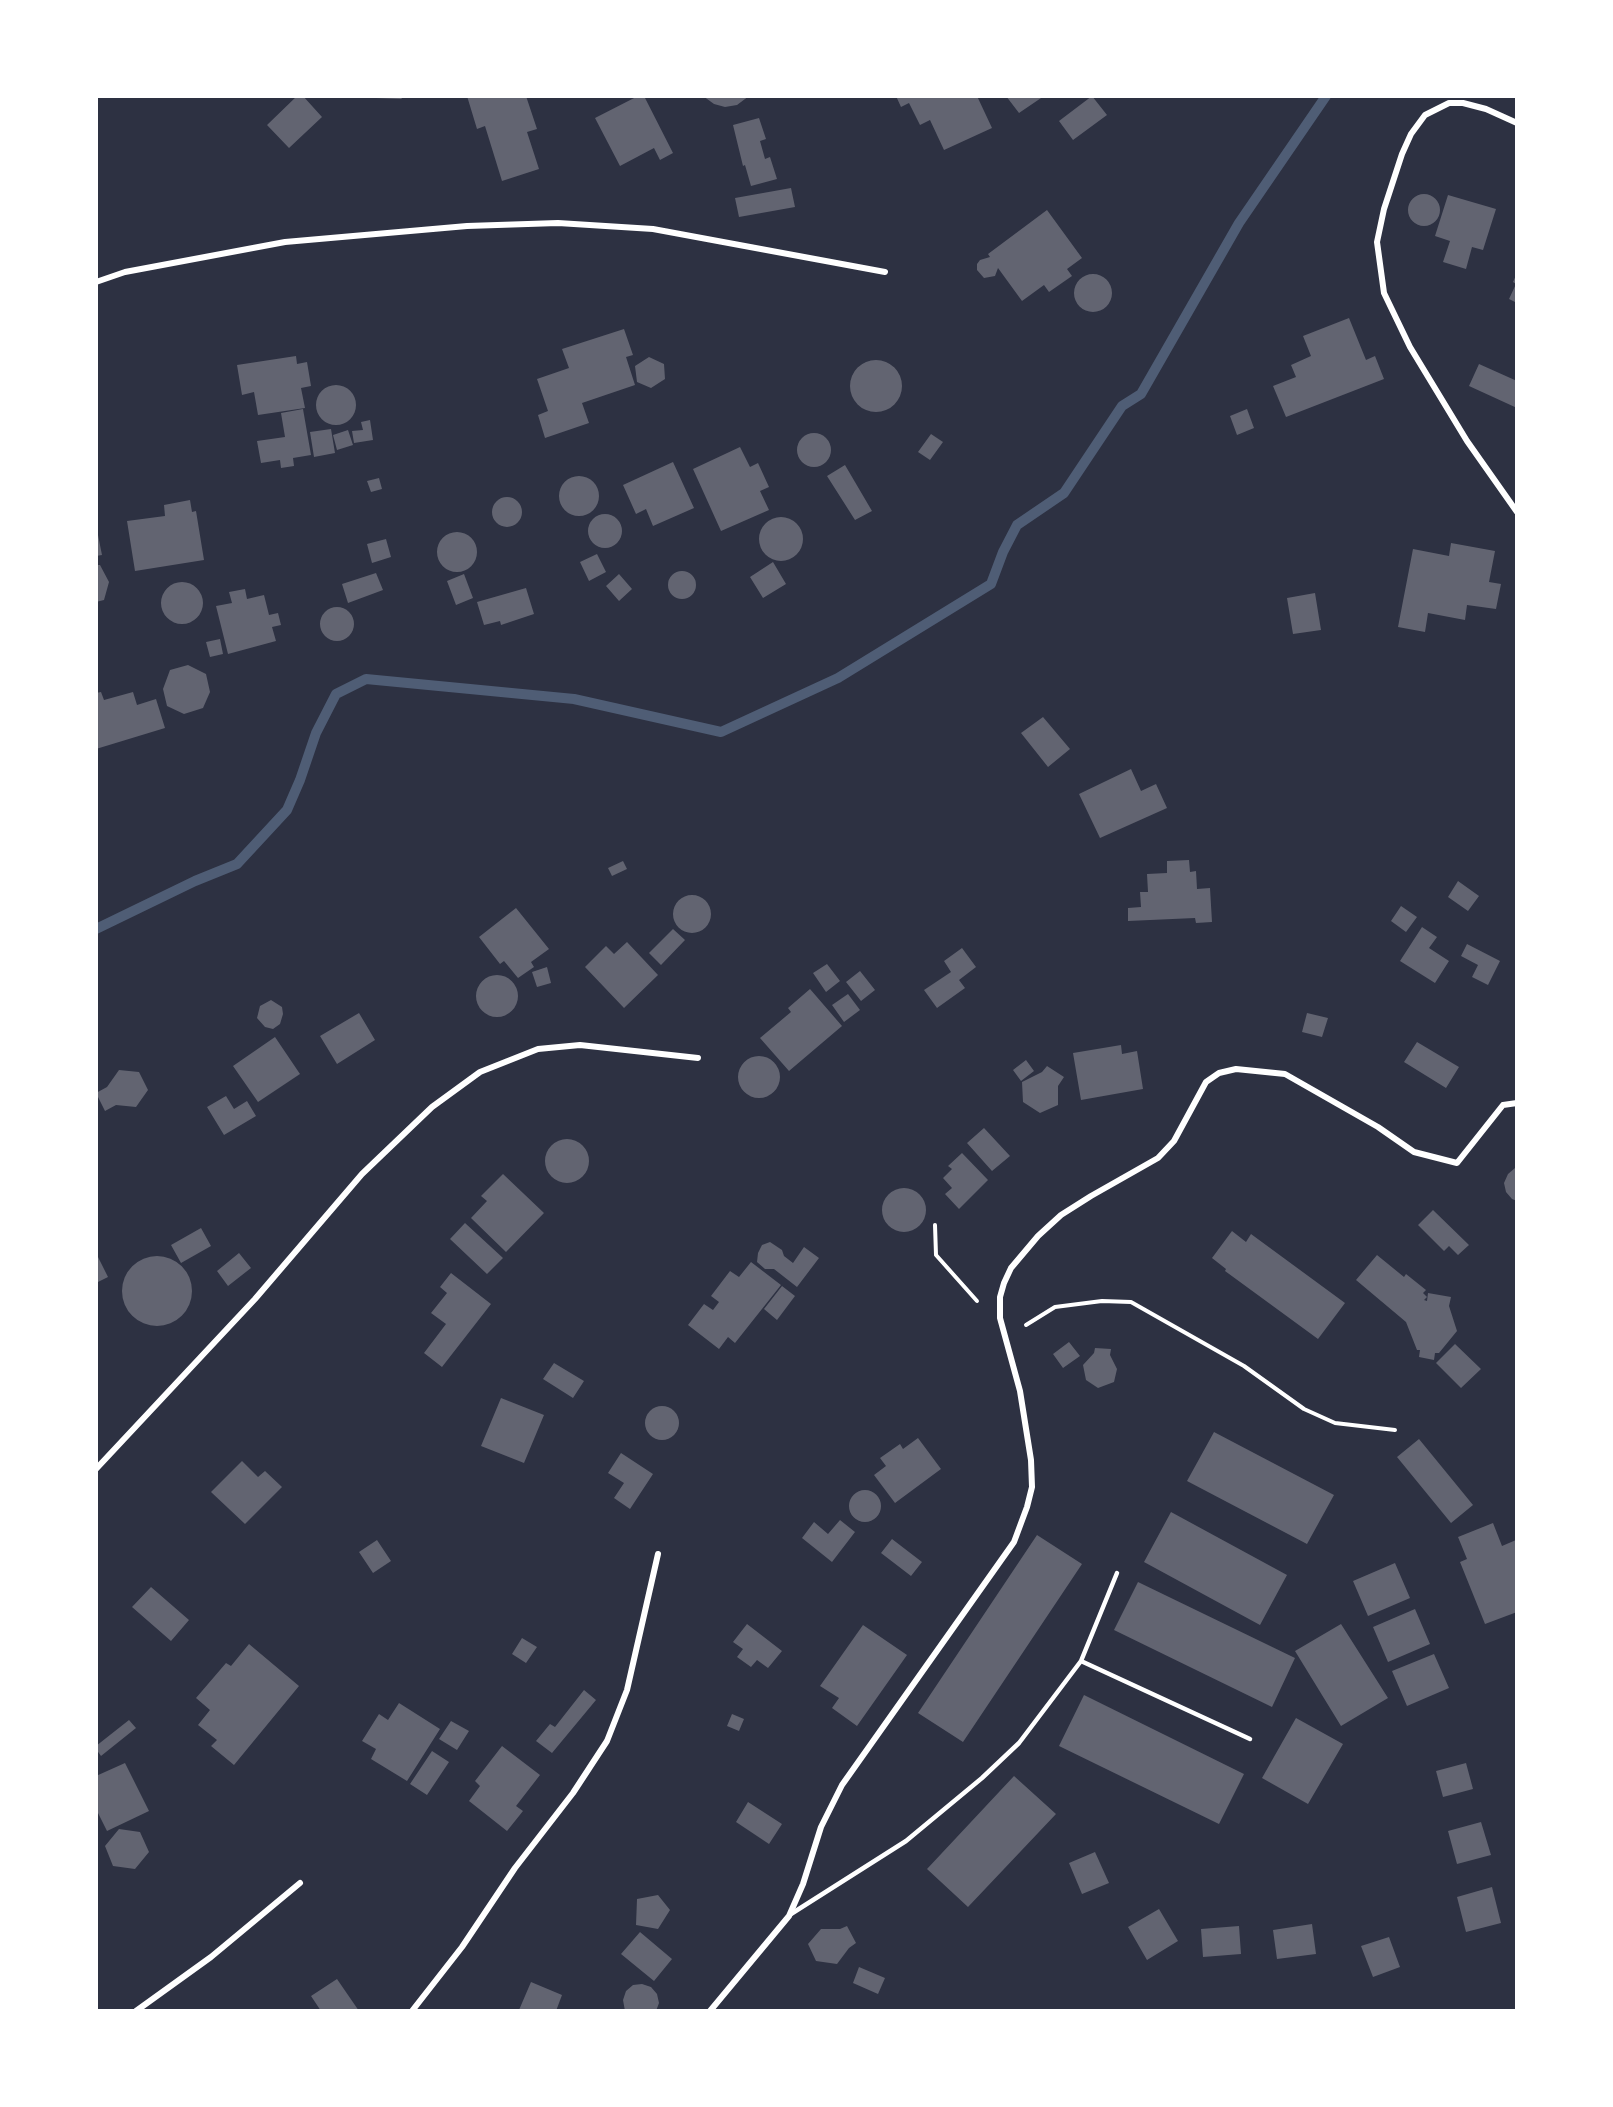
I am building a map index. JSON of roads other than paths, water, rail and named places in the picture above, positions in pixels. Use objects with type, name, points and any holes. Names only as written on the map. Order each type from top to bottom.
[{"type":"street","points":[[1517,123],[1486,109],[1463,103],[1449,103],[1425,115],[1411,134],[1402,154],[1384,209],[1377,242],[1384,293],[1410,347],[1467,441],[1517,512]]},
{"type":"street","points":[[96,282],[125,273],[285,242],[467,226],[558,223],[652,229],[885,273]]},
{"type":"street","points":[[96,1469],[255,1299],[362,1174],[432,1107],[480,1072],[538,1049],[580,1045],[698,1058]]},
{"type":"street","points":[[710,2011],[789,1916],[803,1884],[821,1827],[842,1785],[1014,1542],[1021,1525],[1032,1487],[1031,1460],[1020,1391],[1000,1318],[1000,1297],[1011,1268],[1021,1255],[1061,1215],[1158,1158],[1174,1141],[1206,1082],[1219,1073],[1236,1069],[1285,1074],[1378,1127],[1414,1152],[1457,1163],[1503,1106],[1517,1103]]},
{"type":"street","points":[[412,2011],[462,1947],[515,1868],[573,1793],[608,1741],[627,1690],[658,1554]]},
{"type":"street","points":[[136,2011],[211,1957],[300,1882]]},
{"type":"lane","points":[[789,1916],[906,1841],[982,1778],[1019,1743],[1081,1661],[1117,1573]]},
{"type":"lane","points":[[1081,1661],[1250,1739]]},
{"type":"waterway","points":[[96,929],[195,881],[237,864],[287,810],[316,733],[336,694],[366,679],[574,699],[721,732],[838,678],[991,584],[1003,552],[1017,525],[1064,493],[1122,406],[1141,394],[1239,223],[1326,96]]}]
